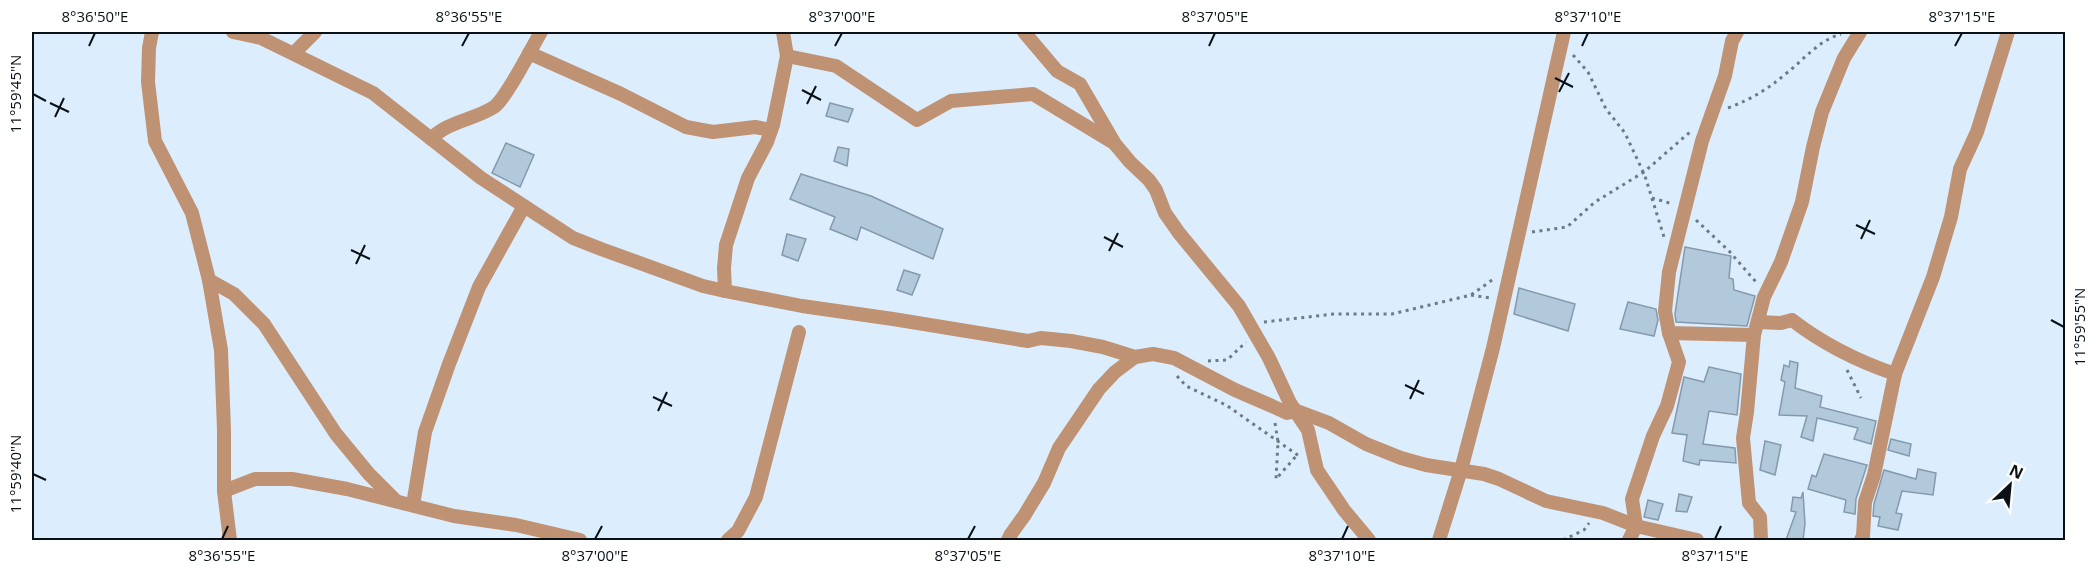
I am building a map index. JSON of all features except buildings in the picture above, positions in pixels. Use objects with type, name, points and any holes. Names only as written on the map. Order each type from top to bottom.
[{"type":"street","points":[[152,32],[148,82],[155,141],[192,213],[209,279],[220,350],[224,491],[230,540]]},
{"type":"street","points":[[233,32],[261,38],[373,93],[481,178],[573,238],[703,286],[802,306],[1028,341],[1041,338],[1071,341],[1103,347],[1135,357]]},
{"type":"street","points":[[294,53],[315,32]]},
{"type":"street","points":[[431,139],[445,127],[485,112],[500,103],[541,32]]},
{"type":"street","points":[[725,291],[726,245],[748,178],[768,141],[771,130],[787,56],[783,32]]},
{"type":"street","points":[[1024,32],[1057,71],[1080,84],[1115,144],[1149,180],[1156,190],[1165,213],[1201,262],[1224,287],[1269,358],[1290,403],[1308,430],[1317,470],[1344,510],[1369,540]]},
{"type":"street","points":[[1629,540],[1636,526],[1632,499],[1653,436],[1667,406],[1679,362],[1669,333],[1665,311],[1672,256],[1702,141],[1725,75],[1732,41],[1737,32]]},
{"type":"street","points":[[1761,540],[1760,517],[1749,503],[1743,438],[1748,412],[1756,329],[1766,294],[1781,262],[1802,202],[1822,112],[1844,58],[1860,32]]},
{"type":"street","points":[[1861,540],[1865,502],[1875,475],[1895,374],[1932,277],[1951,217],[1960,169],[1977,132],[2008,32]]},
{"type":"street","points":[[1439,540],[1461,470],[1504,301],[1563,37]]},
{"type":"street","points":[[529,53],[621,94],[686,127],[713,132],[755,127],[771,130]]},
{"type":"street","points":[[787,56],[836,66],[917,120],[951,101],[1034,94],[1115,144]]},
{"type":"street","points":[[413,505],[425,432],[449,364],[479,287],[524,206]]},
{"type":"street","points":[[209,279],[234,294],[264,324],[336,434],[369,474],[396,501]]},
{"type":"street","points":[[1669,333],[1756,329],[1792,320],[1816,339],[1864,363],[1895,374]]},
{"type":"street","points":[[728,540],[738,531],[756,497],[799,332]]},
{"type":"street","points":[[1008,540],[1044,483],[1059,448],[1099,389],[1114,372],[1135,357],[1153,354],[1174,358],[1235,390],[1287,413],[1297,411],[1329,423],[1366,444],[1401,458],[1499,479],[1546,501],[1597,512],[1636,526],[1697,540]]},
{"type":"street","points":[[224,491],[255,479],[292,479],[347,489],[454,516],[516,525],[580,540]]},
{"type":"path","points":[[1563,37],[1588,72],[1606,110],[1625,133],[1645,176],[1662,234],[1672,256]]},
{"type":"path","points":[[1652,198],[1684,210],[1729,251],[1766,294]]},
{"type":"path","points":[[1203,361],[1227,360],[1246,341],[1249,324],[1334,314],[1392,314],[1471,295],[1512,266]]},
{"type":"path","points":[[1471,295],[1504,301]]},
{"type":"path","points":[[1837,349],[1861,398]]},
{"type":"path","points":[[1226,405],[1317,470]]},
{"type":"path","points":[[1272,406],[1278,442],[1276,479],[1310,440]]},
{"type":"path","points":[[1563,540],[1584,530],[1597,512]]}]
